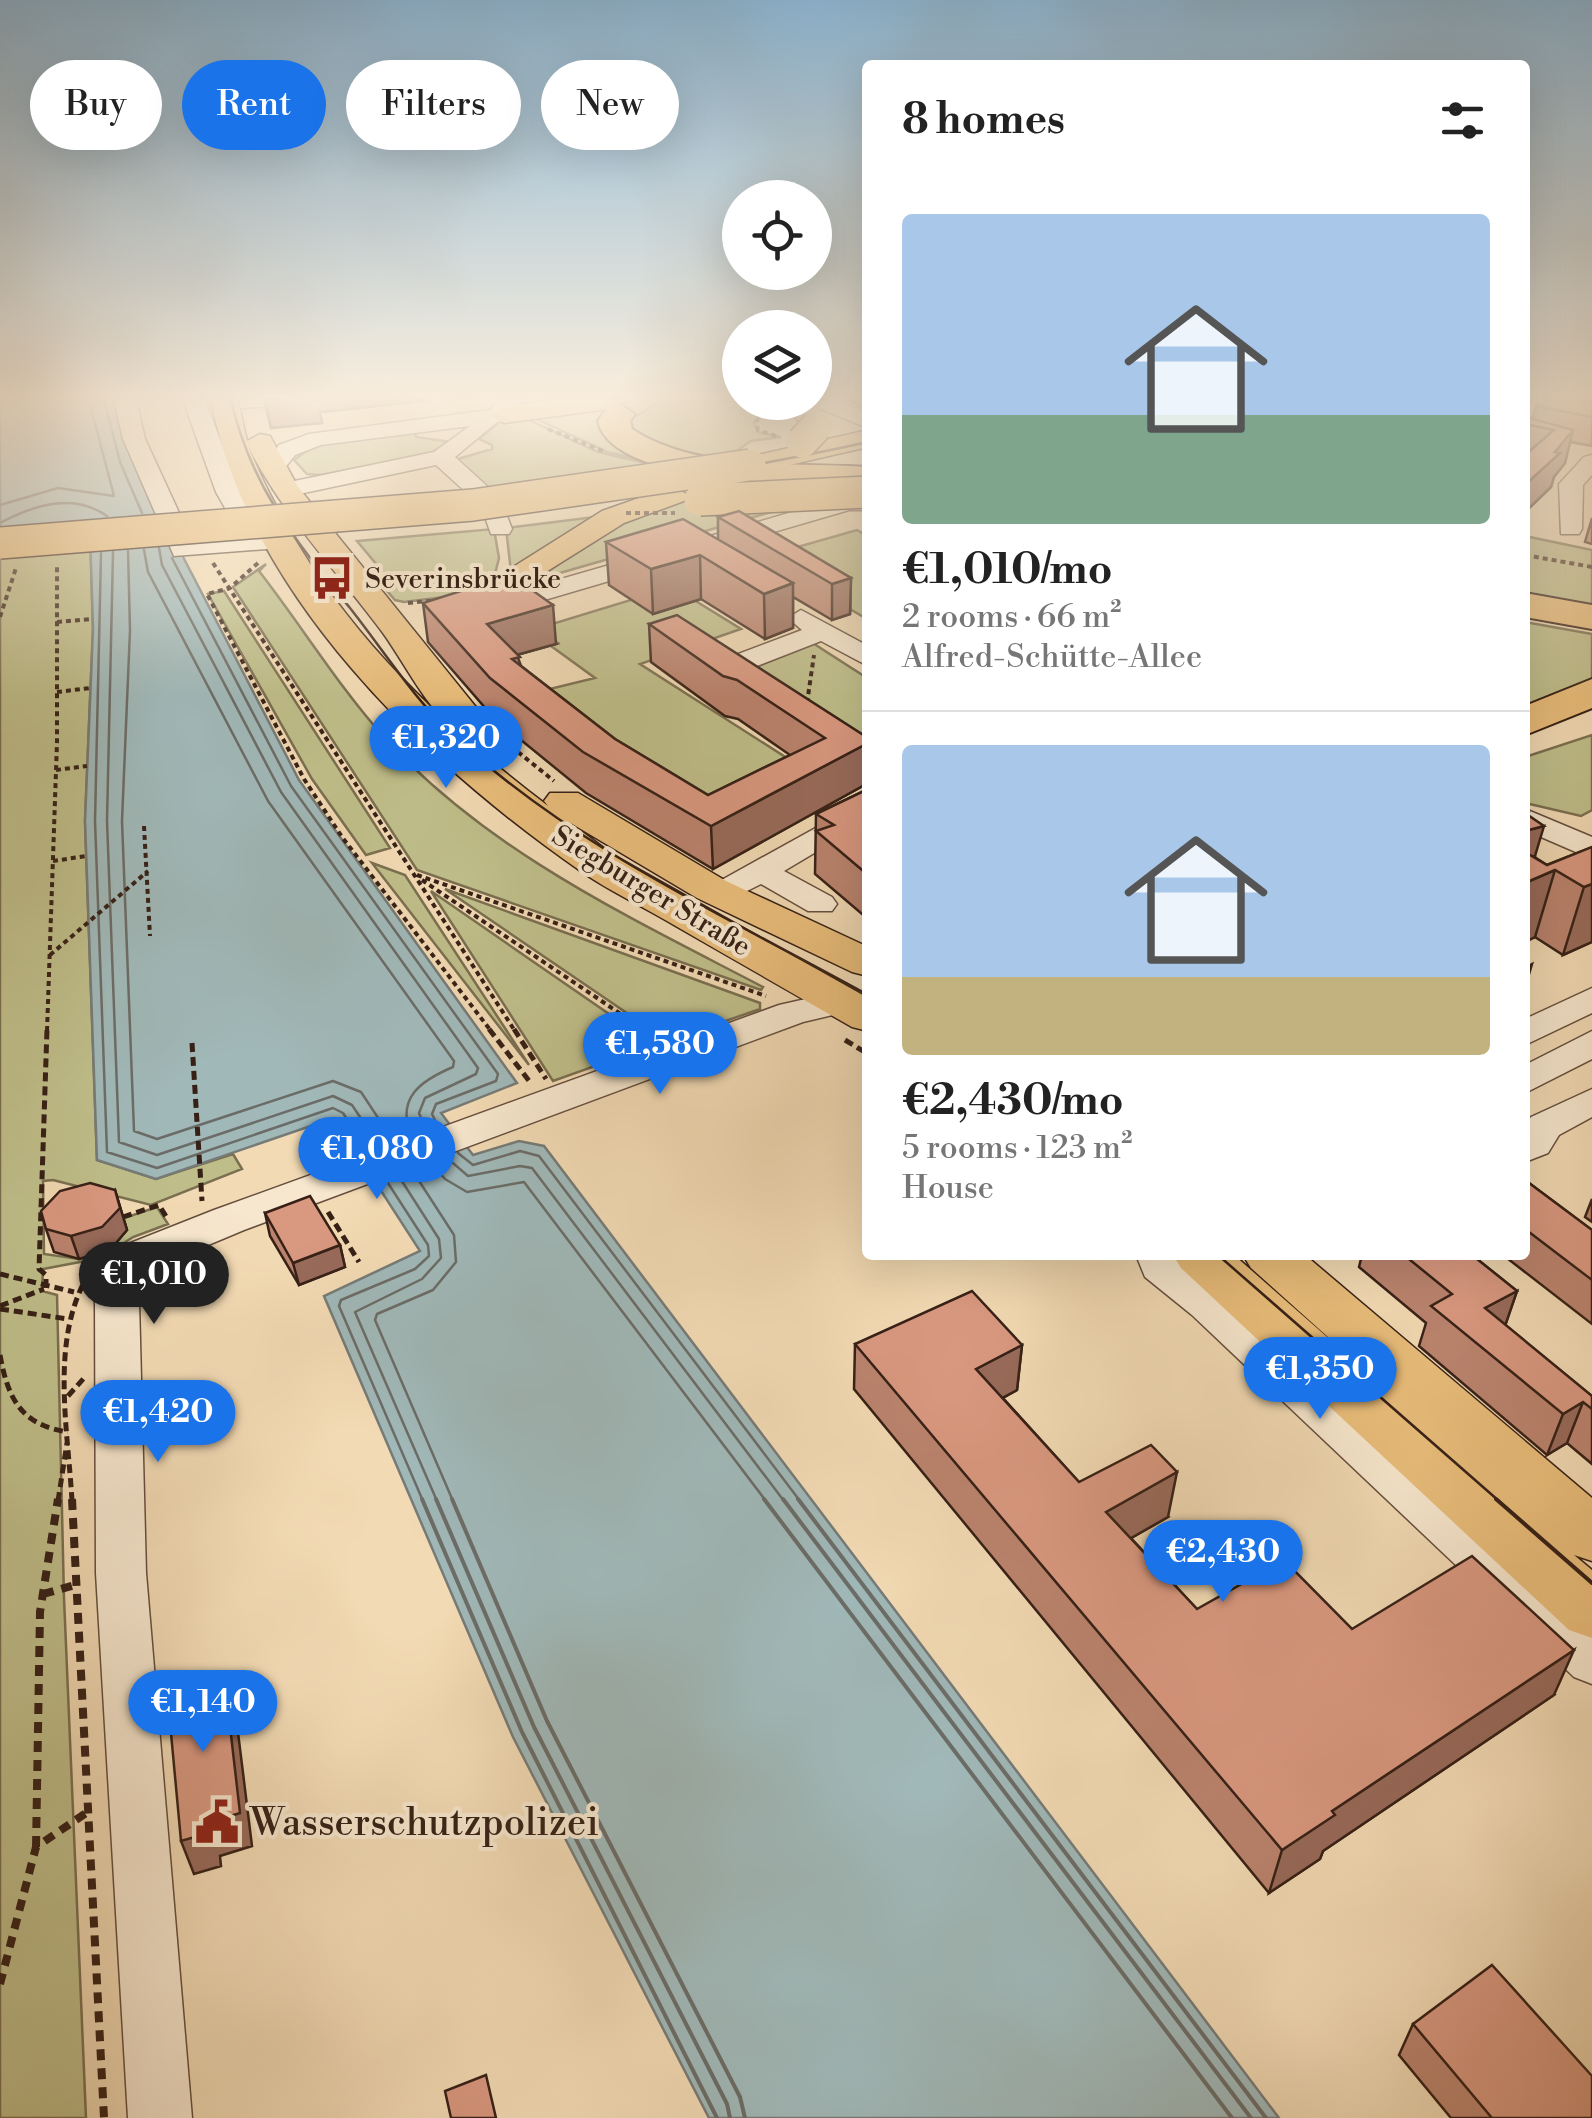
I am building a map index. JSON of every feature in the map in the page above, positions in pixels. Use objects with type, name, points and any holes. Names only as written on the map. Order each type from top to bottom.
[{"type":"highway","points":[[1530,606],[1592,617]]},
{"type":"highway","points":[[1530,618],[1592,628]]},
{"type":"highway","points":[[1530,720],[1592,692]]},
{"type":"highway","points":[[1530,744],[1592,724]]},
{"type":"main road","name":"Siegburger Straße","points":[[263,499],[273,533],[349,645],[506,798],[598,864],[861,1000]]},
{"type":"main road","name":"Siegburger Straße","points":[[312,499],[420,628],[451,706],[505,757],[614,835],[721,894],[862,959]]},
{"type":"main road","points":[[5,556],[502,499]]},
{"type":"main road","points":[[341,628],[370,636],[420,628],[613,517],[663,499]]},
{"type":"main road","points":[[5,556],[591,509],[777,499]]},
{"type":"main road","points":[[1206,1260],[1592,1610]]},
{"type":"main road","points":[[1276,1260],[1592,1535]]},
{"type":"street","points":[[163,499],[183,551],[258,544],[232,499]]},
{"type":"street","points":[[487,499],[500,529]]},
{"type":"street","points":[[420,628],[580,584],[850,499]]},
{"type":"street","points":[[1570,529],[1571,499]]},
{"type":"street","points":[[689,550],[722,570]]},
{"type":"street","points":[[540,561],[537,570],[549,581],[580,584]]},
{"type":"street","points":[[772,600],[812,635],[862,656]]},
{"type":"street","points":[[791,713],[726,668],[812,635]]},
{"type":"street","points":[[721,894],[862,811]]},
{"type":"street","points":[[1530,820],[1592,849]]},
{"type":"street","points":[[761,870],[820,904]]},
{"type":"street","points":[[1530,1031],[1592,999]]},
{"type":"street","points":[[160,2118],[121,1573],[117,1290],[123,1271],[143,1255],[230,1208],[465,1132],[792,1013],[861,1000]]},
{"type":"street","points":[[1530,1078],[1592,1044]]},
{"type":"street","points":[[1530,1146],[1545,1126],[1592,1101]]},
{"type":"street","points":[[1158,1260],[1160,1266],[1208,1304],[1592,1660]]},
{"type":"path","points":[[204,549],[559,1098]]},
{"type":"path","points":[[0,617],[5,556]]},
{"type":"path","points":[[1530,556],[1592,567]]},
{"type":"path","points":[[260,561],[230,588],[207,594],[304,779],[342,837],[535,1089],[559,1098]]},
{"type":"path","points":[[46,1288],[46,1275],[40,1270],[40,1229],[56,770],[57,562]]},
{"type":"path","points":[[57,622],[92,619]]},
{"type":"path","points":[[791,713],[804,707],[815,685],[812,635]]},
{"type":"path","points":[[57,692],[90,688]]},
{"type":"path","points":[[56,770],[87,766]]},
{"type":"path","points":[[144,826],[150,936]]},
{"type":"path","points":[[53,861],[86,856]]},
{"type":"path","points":[[50,955],[148,871]]},
{"type":"path","points":[[414,874],[765,996],[792,1013]]},
{"type":"path","points":[[414,874],[680,1054]]},
{"type":"path","points":[[192,1043],[230,1208]]},
{"type":"path","points":[[123,1217],[159,1205],[170,1224]]},
{"type":"path","points":[[324,1206],[359,1262]]},
{"type":"path","points":[[0,1274],[75,1292],[68,1319],[68,1432],[104,2118]]},
{"type":"path","points":[[0,1308],[46,1288]]},
{"type":"path","points":[[0,1308],[68,1319]]},
{"type":"path","points":[[0,1355],[6,1390],[20,1415],[42,1430],[68,1432]]},
{"type":"path","points":[[0,1984],[36,1847],[43,1594],[68,1432]]},
{"type":"path","points":[[43,1594],[78,1584]]},
{"type":"path","points":[[36,1847],[89,1811]]},
{"type":"shaded area","points":[[691,499],[817,499],[560,573],[545,573],[645,510]]},
{"type":"shaded area","points":[[603,516],[511,572],[506,528]]},
{"type":"shaded area","points":[[494,529],[499,558],[493,582],[476,593],[404,602],[395,600],[368,569],[377,565],[357,541]]},
{"type":"shaded area","points":[[857,530],[862,533],[862,616],[762,557]]},
{"type":"shaded area","points":[[90,532],[93,629],[85,821],[97,1160],[156,1179],[233,1154],[242,1169],[151,1205],[53,1180],[43,1181],[44,1254],[79,1259],[124,1218],[157,1207],[168,1224],[133,1237],[101,1258],[43,1269],[42,1291],[57,1295],[64,1598],[86,2118],[0,2118],[0,550]]},
{"type":"shaded area","points":[[1530,537],[1592,550],[1592,610],[1530,599]]},
{"type":"shaded area","points":[[266,564],[259,571],[335,675],[383,736],[423,777],[513,847],[561,878],[763,987],[761,990],[417,870],[233,587]]},
{"type":"shaded area","points":[[673,587],[741,629],[640,664],[815,776],[719,830],[529,694],[595,678],[551,646],[558,643],[547,636],[490,643]]},
{"type":"shaded area","points":[[224,591],[390,848],[366,855],[312,779],[208,594]]},
{"type":"shaded area","points":[[1530,623],[1592,634],[1592,680],[1530,711]]},
{"type":"shaded area","points":[[808,640],[862,675],[862,743],[737,665]]},
{"type":"shaded area","points":[[1592,735],[1592,810],[1581,816],[1530,804],[1530,755]]},
{"type":"shaded area","points":[[372,863],[405,875],[529,1065]]},
{"type":"shaded area","points":[[445,889],[760,1003],[760,1009],[671,1040],[662,1037]]},
{"type":"shaded area","points":[[431,891],[654,1045],[553,1081]]},
{"type":"water","points":[[0,499],[161,499],[181,553],[299,780],[517,1083],[441,1113],[473,1155],[519,1141],[544,1146],[1279,2118],[709,2118],[513,1737],[324,1296],[420,1251],[334,1118],[156,1179],[97,1160],[85,821],[93,629],[90,532],[0,550]]},
{"type":"building","points":[[739,511],[851,578],[832,584],[718,517]]},
{"type":"building","points":[[683,519],[793,583],[764,594],[700,555],[651,569],[606,542]]},
{"type":"building","points":[[511,575],[553,605],[487,624],[520,657],[512,659],[615,739],[708,795],[825,738],[737,680],[723,676],[649,624],[677,615],[862,734],[862,746],[711,826],[583,752],[490,678],[423,603]]},
{"type":"building","points":[[862,792],[862,870],[816,831],[834,825],[816,814]]},
{"type":"building","points":[[1530,816],[1544,826],[1530,830]]},
{"type":"building","points":[[1592,847],[1592,884],[1584,887],[1555,870],[1530,881],[1530,855],[1547,865]]},
{"type":"building","points":[[90,1183],[115,1190],[120,1208],[102,1227],[71,1236],[46,1229],[41,1211],[60,1191]]},
{"type":"building","points":[[1530,1184],[1592,1230],[1592,1280],[1530,1233]]},
{"type":"building","points":[[310,1196],[340,1245],[293,1263],[265,1213]]},
{"type":"building","points":[[1410,1260],[1478,1260],[1517,1291],[1485,1308],[1592,1396],[1592,1409],[1583,1402],[1563,1414],[1431,1306],[1452,1294]]},
{"type":"building","points":[[972,1291],[1022,1345],[976,1369],[1079,1482],[1151,1445],[1177,1472],[1106,1512],[1197,1609],[1284,1560],[1352,1629],[1472,1556],[1574,1650],[1332,1811],[1335,1815],[1282,1850],[855,1344]]},
{"type":"building","points":[[224,1674],[240,1813],[208,1823],[209,1833],[181,1841],[167,1690]]},
{"type":"building","points":[[1492,1965],[1592,2076],[1592,2118],[1492,2118],[1413,2024]]},
{"type":"building","points":[[486,2075],[496,2118],[451,2118],[445,2091]]},
{"type":"tram line","points":[[270,499],[286,524]]},
{"type":"tram line","points":[[286,524],[530,499]]},
{"type":"tram line","points":[[0,547],[286,524]]},
{"type":"tram line","points":[[286,524],[441,724],[502,777],[601,847],[862,992]]},
{"type":"tram line","points":[[1224,1260],[1499,1501]]},
{"type":"tram line","points":[[1496,1499],[1592,1583]]},
{"type":"place","name":"Severinsbrücke","points":[[332,578]]},
{"type":"place","name":"Wasserschutzpolizei","points":[[217,1822]]}]
